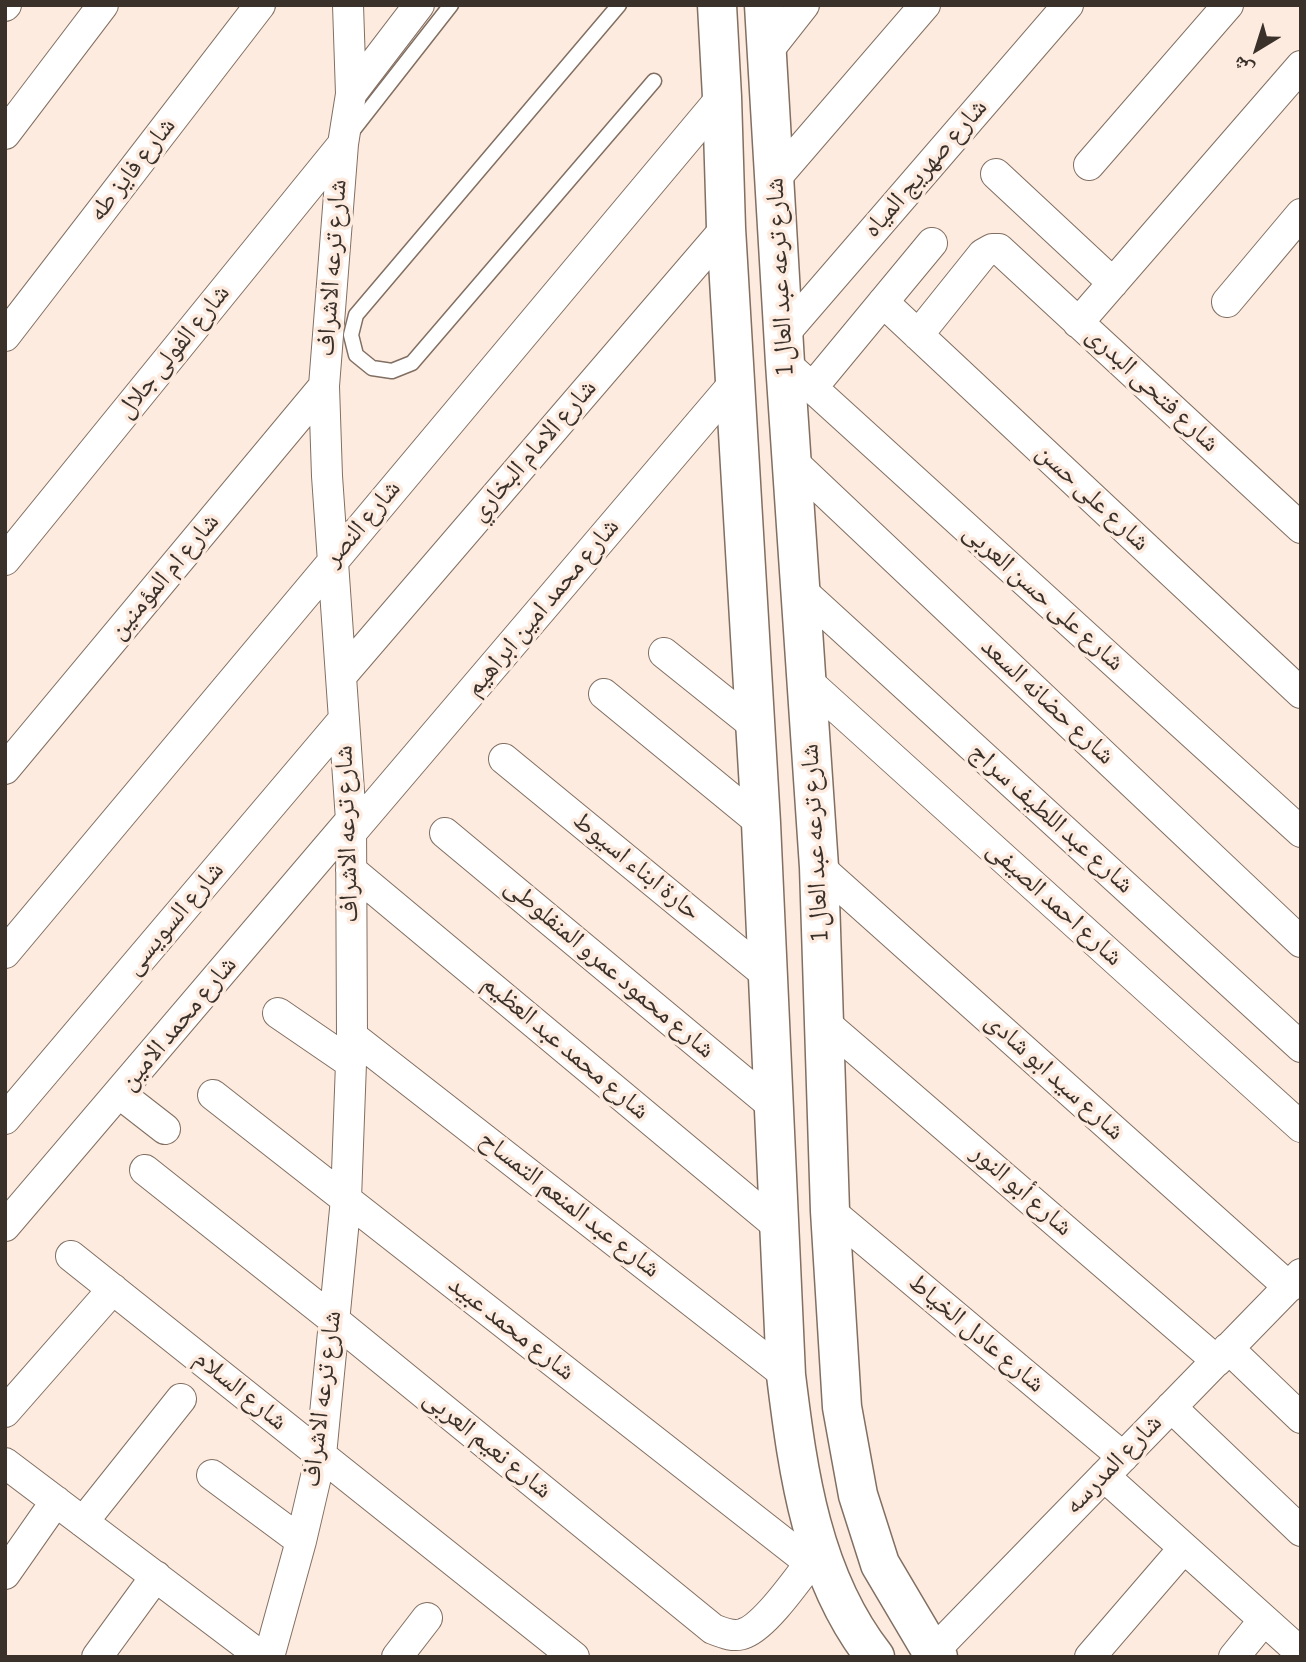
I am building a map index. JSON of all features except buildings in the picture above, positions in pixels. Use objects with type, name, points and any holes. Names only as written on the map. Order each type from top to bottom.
[{"type":"street","points":[[5,134],[103,5]]},
{"type":"street","name":"شارع فايز طه","points":[[5,336],[260,5]]},
{"type":"street","name":"شارع ترعه الاشراف","points":[[269,1657],[321,1455],[346,1199],[351,1049],[351,827],[327,475],[324,386],[343,144],[351,94],[348,5]]},
{"type":"street","points":[[351,94],[419,5]]},
{"type":"street","name":"شارع ترعه عبد العال 1","points":[[716,5],[726,228],[761,823],[786,1374],[794,1439],[815,1556],[863,1642],[875,1657]]},
{"type":"street","name":"شارع ترعه عبد العال 1","points":[[765,5],[774,161],[794,361],[793,462],[819,867],[830,1211],[842,1407],[858,1495],[880,1563],[933,1655]]},
{"type":"street","points":[[767,52],[804,5]]},
{"type":"street","points":[[724,146],[774,161],[925,5]]},
{"type":"street","name":"شارع صهريج المياه","points":[[794,361],[1068,5]]},
{"type":"street","points":[[1089,165],[1228,5]]},
{"type":"street","points":[[1078,323],[1301,66]]},
{"type":"street","name":"شارع النصر","points":[[5,953],[722,97]]},
{"type":"street","name":"شارع الفولى جلال","points":[[5,561],[343,144]]},
{"type":"street","points":[[996,174],[1113,283]]},
{"type":"street","points":[[1227,302],[1301,214]]},
{"type":"street","name":"شارع الامام البخاري","points":[[342,675],[726,228]]},
{"type":"street","points":[[794,361],[883,302],[932,243]]},
{"type":"street","name":"شارع فتحى البدرى","points":[[918,335],[984,254],[992,248],[1004,253],[1301,528]]},
{"type":"street","name":"شارع على حسن","points":[[883,302],[1301,693]]},
{"type":"street","name":"شارع على حسن العربى","points":[[794,361],[1301,832]]},
{"type":"street","name":"شارع محمد امين ابراهيم","points":[[351,827],[735,382]]},
{"type":"street","name":"شارع ام المؤمنين","points":[[5,769],[324,386]]},
{"type":"street","name":"شارع حضانه السعد","points":[[793,462],[1301,942]]},
{"type":"street","name":"شارع عبد اللطيف سراج","points":[[802,592],[1301,1047]]},
{"type":"street","points":[[664,653],[755,726]]},
{"type":"street","name":"شارع احمد الصيفى","points":[[806,680],[1301,1127]]},
{"type":"street","points":[[604,694],[761,823]]},
{"type":"street","name":"شارع السويسى","points":[[5,1119],[344,719]]},
{"type":"street","name":"حارة ابناء اسيوط","points":[[505,759],[767,975]]},
{"type":"street","name":"شارع محمد الامين","points":[[5,1226],[351,827]]},
{"type":"street","name":"شارع محمود عمرو المنفلوطى","points":[[444,833],[773,1106]]},
{"type":"street","name":"شارع سيد ابو شادى","points":[[819,867],[1293,1292]]},
{"type":"street","name":"شارع محمد عبد العظيم","points":[[351,870],[779,1227]]},
{"type":"street","name":"شارع عبد المنعم التمساح","points":[[278,1013],[351,1049],[786,1374]]},
{"type":"street","name":"شارع أبو النور","points":[[824,1022],[1222,1354]]},
{"type":"street","points":[[120,1094],[165,1129]]},
{"type":"street","name":"شارع محمد عبيد","points":[[213,1095],[815,1556]]},
{"type":"street","name":"شارع نعيم العربى","points":[[145,1170],[334,1320],[713,1629],[727,1635],[743,1634],[758,1625],[815,1556]]},
{"type":"street","name":"شارع عادل الخياط","points":[[830,1211],[1113,1466],[1184,1548],[1301,1653]]},
{"type":"street","name":"شارع السلام","points":[[71,1256],[573,1657]]},
{"type":"street","points":[[5,1412],[113,1289]]},
{"type":"street","name":"شارع المدرسه","points":[[933,1655],[1222,1354],[1293,1292]]},
{"type":"street","points":[[1222,1354],[1301,1418]]},
{"type":"street","points":[[83,1522],[180,1399]]},
{"type":"street","points":[[1171,1407],[1301,1531]]},
{"type":"street","points":[[5,1463],[262,1657]]},
{"type":"street","points":[[212,1475],[301,1541]]},
{"type":"street","points":[[5,1574],[56,1501]]},
{"type":"street","points":[[1090,1657],[1184,1548]]},
{"type":"street","points":[[97,1657],[156,1576]]},
{"type":"street","points":[[397,1657],[427,1618]]},
{"type":"street","points":[[1234,1657],[1264,1620]]},
{"type":"lane","points":[[343,144],[451,5]]},
{"type":"lane","points":[[619,5],[356,315],[351,335],[356,355],[372,368],[392,372],[412,363],[654,80]]}]
